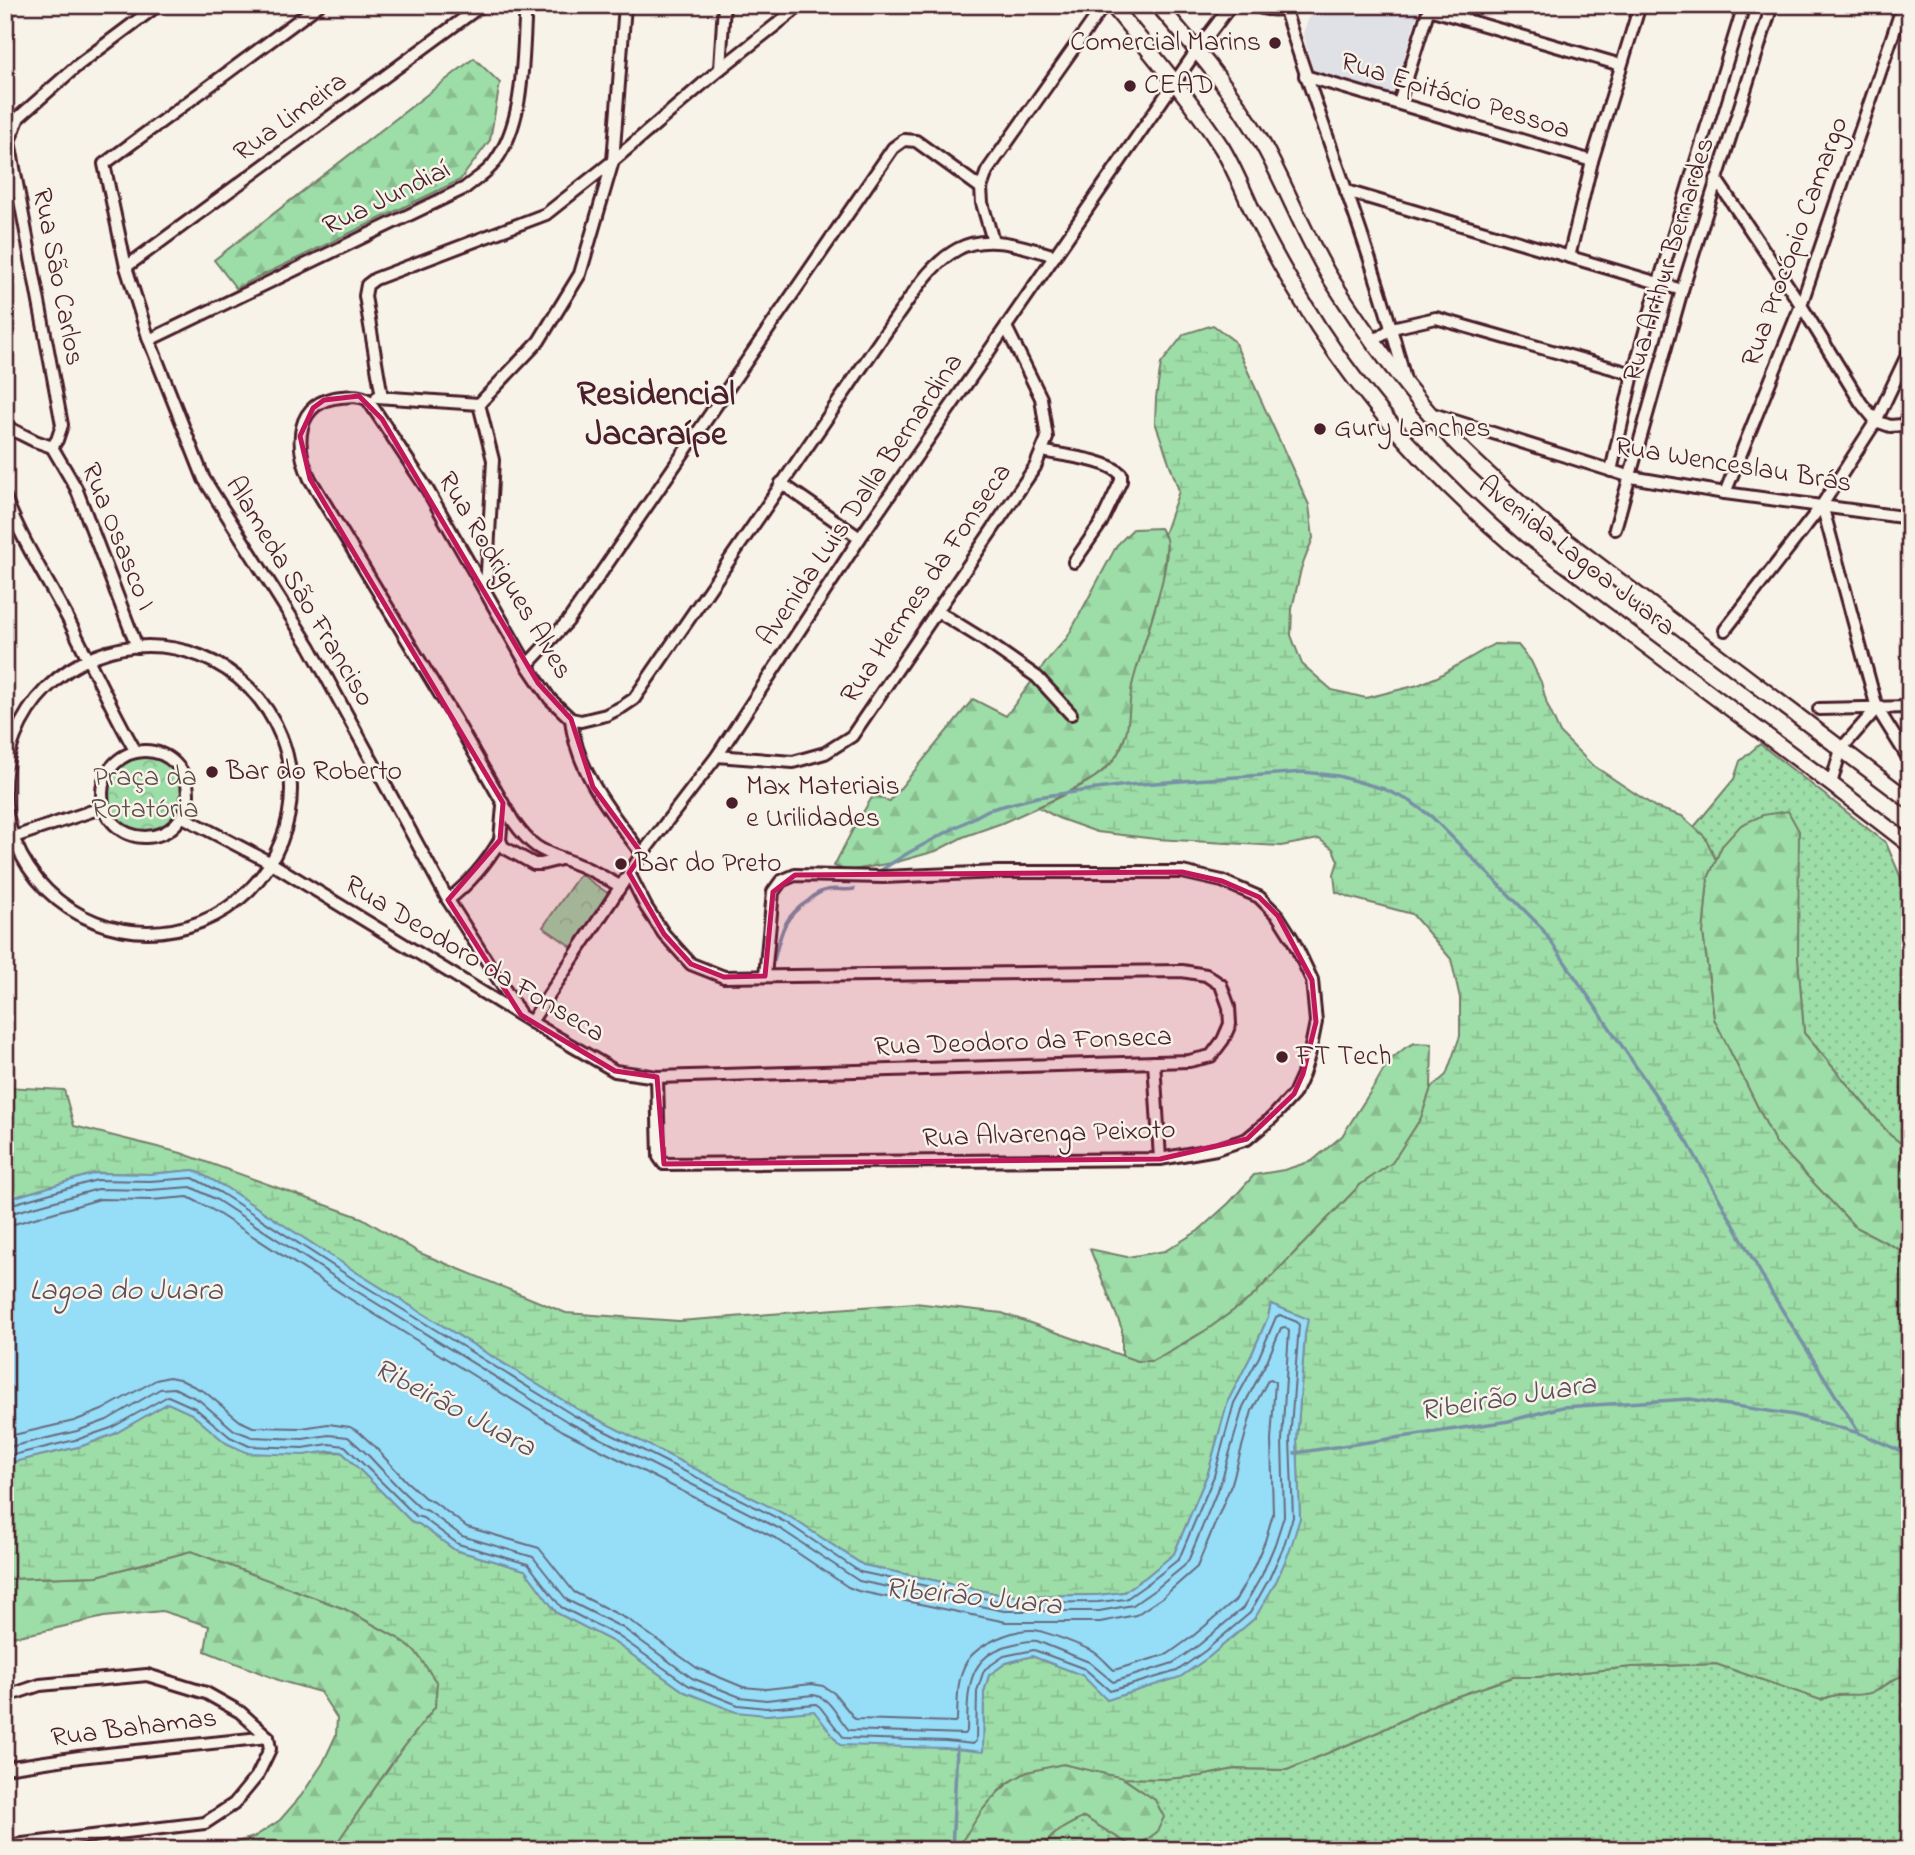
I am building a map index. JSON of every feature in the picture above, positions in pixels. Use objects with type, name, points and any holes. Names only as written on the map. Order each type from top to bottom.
[{"type":"main road","name":"Avenida Lagoa Juara","points":[[1112,5],[1204,121],[1224,152],[1268,242],[1332,349],[1376,407],[1424,463],[1515,547],[1910,845]]},
{"type":"main road","points":[[1127,5],[1127,24]]},
{"type":"main road","name":"Avenida Lagoa Juara","points":[[1158,5],[1237,102],[1262,144],[1329,276],[1371,340],[1430,413],[1479,465],[1539,520],[1910,802]]},
{"type":"street","name":"Rua São Carlos","points":[[52,447],[62,425],[9,141],[19,117],[78,65],[158,5]]},
{"type":"street","name":"Alameda São Franciso","points":[[319,5],[104,164],[126,267],[149,340],[204,479],[310,647],[448,900],[521,1015]]},
{"type":"street","name":"Rua Limeira","points":[[126,267],[482,5]]},
{"type":"street","name":"Rua Jundiaí","points":[[149,340],[465,188],[493,164],[512,131],[519,100],[526,5]]},
{"type":"street","points":[[479,404],[539,341],[580,274],[613,161],[625,5]]},
{"type":"street","points":[[720,69],[724,5]]},
{"type":"street","points":[[382,397],[365,296],[367,285],[375,279],[546,214],[801,5]]},
{"type":"street","points":[[993,242],[982,203],[981,188],[987,171],[1104,5]]},
{"type":"street","name":"Avenida Luis Dalla Bernardina","points":[[531,1022],[642,854],[718,756],[860,538],[1196,50],[1231,5]]},
{"type":"street","points":[[1254,5],[1260,8],[1289,8],[1305,76],[1392,328],[1406,385]]},
{"type":"street","points":[[1569,257],[1592,161],[1640,5]]},
{"type":"street","name":"Rua Arthur Bernardes","points":[[1611,471],[1633,374],[1659,282],[1744,5]]},
{"type":"street","name":"Rua Arthur Bernardes","points":[[1615,529],[1682,290],[1772,5]]},
{"type":"street","points":[[1399,103],[1430,7],[1621,65]]},
{"type":"street","name":"Rua Procópio Camargo","points":[[1725,493],[1801,305],[1902,8]]},
{"type":"street","name":"Rua Epitácio Pessoa","points":[[1305,76],[1592,161]]},
{"type":"street","points":[[527,665],[568,621],[893,148],[904,140],[916,141],[981,188]]},
{"type":"street","points":[[1716,179],[1801,305],[1861,403],[1876,421],[1890,426],[1902,425],[1910,419]]},
{"type":"street","points":[[1346,191],[1682,290]]},
{"type":"street","name":"Rua Rodrigues Alves","points":[[359,396],[368,400],[382,419],[433,501],[527,665],[550,699],[571,719],[581,721],[598,718],[616,711],[634,699],[927,274],[948,255],[977,242],[993,242],[1055,256]]},
{"type":"street","points":[[1371,340],[1392,328],[1428,319],[1447,320],[1633,374]]},
{"type":"street","name":"Rua Hermes da Fonseca","points":[[718,756],[793,762],[825,753],[852,736],[1035,467],[1047,438],[1041,398],[1006,327]]},
{"type":"street","points":[[1725,630],[1822,505],[1876,421],[1910,349]]},
{"type":"street","points":[[479,404],[359,396],[324,400],[313,408],[303,425],[300,436],[301,456],[334,520],[524,837],[537,848],[595,872],[620,886]]},
{"type":"street","points":[[479,404],[493,460],[486,591]]},
{"type":"street","name":"Rua Wenceslau Brás","points":[[1430,413],[1631,477],[1725,493],[1910,518]]},
{"type":"street","points":[[5,426],[52,447]]},
{"type":"street","name":"Rua Osasco I","points":[[52,447],[76,488],[137,647]]},
{"type":"street","points":[[1042,451],[1100,463],[1121,474],[1121,481],[1101,523],[1074,562]]},
{"type":"street","points":[[781,483],[860,538]]},
{"type":"street","points":[[5,497],[136,752]]},
{"type":"street","points":[[1822,505],[1877,708],[1910,761]]},
{"type":"street","points":[[937,611],[1037,677],[1070,714]]},
{"type":"street","points":[[137,647],[181,650],[203,657],[223,667],[257,695],[281,733],[291,777],[288,821],[281,843],[271,863],[241,898],[202,922],[180,929],[134,932],[89,920],[51,895],[9,839],[5,797],[8,765],[16,734],[38,699],[53,683],[88,660],[112,651],[137,647]]},
{"type":"street","points":[[1819,709],[1910,707]]},
{"type":"street","points":[[1831,784],[1841,750],[1877,708]]},
{"type":"street","points":[[571,719],[573,734],[593,787],[642,854]]},
{"type":"street","points":[[150,751],[164,755],[176,763],[185,775],[189,789],[183,817],[161,834],[133,836],[120,830],[110,820],[104,807],[102,795],[108,773],[115,763],[136,752],[150,751]]},
{"type":"street","points":[[448,900],[474,877],[500,841],[503,803]]},
{"type":"street","points":[[9,839],[104,807]]},
{"type":"street","name":"Rua Deodoro da Fonseca","points":[[183,817],[271,863],[615,1072],[657,1077],[1189,1061],[1211,1056],[1223,1040],[1230,1024],[1230,1007],[1220,985],[1206,975],[1182,971],[724,976],[691,964],[664,934],[646,907],[629,873]]},
{"type":"street","points":[[500,841],[503,847],[534,864],[561,859]]},
{"type":"street","name":"Rua Alvarenga Peixoto","points":[[657,1077],[659,1157],[664,1164],[1160,1159],[1216,1149],[1247,1139],[1272,1118],[1294,1094],[1311,1052],[1316,1022],[1312,981],[1292,938],[1278,916],[1259,897],[1222,881],[1182,872],[998,872],[883,877],[795,875],[781,881],[773,892],[765,976]]},
{"type":"street","points":[[1154,1062],[1160,1159]]},
{"type":"street","points":[[5,1700],[13,1693],[40,1685],[147,1675],[206,1693],[240,1712],[268,1737],[270,1749],[257,1776],[234,1804],[205,1823],[5,1846]]},
{"type":"street","name":"Rua Bahamas","points":[[5,1768],[79,1757],[268,1737]]},
{"type":"highlighted area","points":[[359,396],[382,419],[538,683],[571,719],[593,787],[642,854],[629,873],[664,934],[691,964],[724,977],[765,976],[773,892],[795,875],[1182,872],[1222,881],[1259,897],[1278,916],[1312,980],[1316,1022],[1303,1074],[1294,1094],[1247,1139],[1160,1159],[664,1164],[657,1077],[615,1071],[521,1015],[448,900],[500,840],[503,803],[310,479],[300,436],[313,408],[324,400]]},
{"type":"shaded area","points":[[1314,5],[1420,5],[1393,94],[1313,70],[1303,33]]},
{"type":"green space","points":[[474,58],[500,83],[490,140],[460,180],[236,288],[214,260]]},
{"type":"green space","points":[[1213,325],[1234,341],[1309,505],[1313,538],[1301,569],[1292,609],[1291,635],[1302,664],[1332,690],[1366,698],[1418,685],[1437,677],[1494,644],[1518,645],[1531,661],[1560,733],[1591,764],[1657,808],[1682,816],[1705,837],[1716,860],[1708,878],[1703,933],[1714,1019],[1775,1142],[1854,1226],[1910,1255],[1910,1675],[1899,1677],[1870,1693],[1834,1695],[1821,1700],[1716,1664],[1631,1667],[1513,1677],[1437,1703],[1378,1732],[1287,1770],[1234,1769],[1201,1776],[1164,1779],[1123,1778],[1063,1764],[1027,1772],[1004,1785],[983,1809],[956,1850],[332,1850],[435,1707],[437,1683],[416,1652],[398,1638],[345,1609],[191,1551],[97,1576],[5,1579],[5,1464],[82,1446],[114,1434],[168,1403],[192,1414],[226,1443],[248,1453],[342,1452],[413,1523],[419,1524],[455,1550],[525,1570],[557,1613],[614,1642],[685,1692],[766,1715],[814,1710],[946,1748],[983,1751],[984,1692],[989,1675],[1006,1663],[1032,1656],[1082,1675],[1180,1677],[1209,1657],[1255,1618],[1300,1518],[1297,1440],[1307,1319],[1271,1304],[1252,1354],[1228,1401],[1208,1473],[1174,1554],[1124,1592],[1098,1595],[1007,1596],[863,1565],[790,1517],[577,1409],[194,1170],[150,1174],[96,1173],[5,1200],[5,1087],[64,1090],[74,1126],[181,1153],[362,1218],[420,1253],[566,1313],[679,1321],[915,1303],[1002,1313],[1137,1361],[1152,1361],[1208,1329],[1252,1297],[1360,1185],[1392,1163],[1421,1118],[1431,1088],[1446,1075],[1460,1036],[1460,998],[1451,959],[1412,914],[1336,892],[1334,874],[1338,861],[1333,849],[1319,839],[1281,846],[1156,839],[1097,832],[1058,818],[1038,807],[1101,772],[1115,758],[1124,740],[1132,686],[1162,584],[1167,546],[1164,534],[1179,491],[1155,422],[1161,364],[1184,334]]},
{"type":"green space","points":[[1160,528],[1167,540],[1163,580],[1132,686],[1129,728],[1115,760],[1094,778],[1049,802],[963,837],[936,851],[848,871],[834,866],[874,794],[889,802],[973,699],[1006,716],[1067,638],[1117,545],[1133,529]]},
{"type":"green space","points":[[1760,744],[1886,843],[1910,892],[1910,1150],[1890,1135],[1804,1033],[1798,958],[1722,846],[1716,860],[1705,837],[1694,827],[1734,779],[1740,761]]},
{"type":"green space","name":"Praça da Rotatória","points":[[138,756],[152,756],[166,762],[177,773],[183,794],[180,809],[172,821],[152,832],[138,832],[124,826],[113,815],[107,801],[107,787],[113,773],[124,762]]},
{"type":"green space","points":[[1788,811],[1799,831],[1798,958],[1804,1033],[1890,1135],[1910,1150],[1910,1255],[1854,1226],[1775,1142],[1714,1019],[1703,933],[1708,878],[1722,846],[1741,825],[1763,815]]},
{"type":"green space","points":[[580,874],[609,894],[572,947],[543,927]]},
{"type":"green space","points":[[1415,1043],[1432,1044],[1431,1088],[1421,1118],[1392,1164],[1360,1185],[1252,1297],[1208,1329],[1152,1361],[1137,1361],[1122,1356],[1122,1329],[1090,1249],[1127,1257],[1165,1251],[1198,1231],[1229,1203],[1254,1175],[1284,1170],[1312,1161],[1342,1136],[1388,1062]]},
{"type":"green space","points":[[191,1551],[345,1609],[398,1638],[416,1652],[437,1683],[435,1707],[332,1850],[210,1850],[254,1837],[280,1820],[301,1796],[323,1763],[336,1735],[337,1718],[320,1692],[281,1681],[205,1651],[209,1626],[162,1611],[104,1617],[18,1636],[5,1636],[5,1579],[97,1576]]},
{"type":"green space","points":[[1716,1664],[1821,1700],[1834,1695],[1875,1690],[1899,1677],[1910,1675],[1910,1850],[1043,1850],[1055,1834],[1084,1817],[1135,1848],[1155,1800],[1123,1778],[1201,1776],[1234,1769],[1287,1770],[1378,1732],[1437,1703],[1513,1677],[1631,1667]]},
{"type":"green space","points":[[1062,1764],[1121,1777],[1155,1800],[1164,1817],[1157,1832],[1135,1848],[1084,1817],[1055,1834],[1043,1850],[956,1850],[977,1817],[1003,1787],[1029,1771]]},
{"type":"water","name":"Lagoa do Juara","points":[[194,1170],[577,1409],[790,1517],[863,1565],[1007,1596],[1098,1595],[1124,1592],[1174,1554],[1208,1473],[1228,1401],[1252,1354],[1271,1304],[1308,1319],[1297,1440],[1300,1518],[1290,1550],[1276,1582],[1255,1618],[1209,1657],[1180,1677],[1107,1700],[1082,1675],[1032,1656],[1006,1663],[989,1675],[984,1692],[983,1752],[946,1748],[840,1745],[814,1711],[766,1715],[736,1712],[685,1692],[614,1642],[557,1613],[525,1570],[455,1550],[419,1524],[413,1523],[342,1452],[304,1455],[248,1453],[226,1443],[192,1414],[168,1403],[114,1434],[82,1446],[5,1464],[5,1200],[96,1173],[150,1174]]},
{"type":"waterway","points":[[878,872],[988,810],[1037,797],[1127,785],[1304,772],[1338,776],[1384,789],[1410,801],[1432,817],[1541,927],[1688,1143],[1773,1295],[1859,1433]]},
{"type":"waterway","points":[[774,960],[784,926],[793,913],[824,891],[854,889]]},
{"type":"waterway","name":"Ribeirão Juara","points":[[1295,1453],[1509,1421],[1562,1407],[1690,1399],[1794,1415],[1859,1433],[1910,1455]]},
{"type":"waterway","points":[[952,1850],[957,1747]]},
{"type":"waterway","points":[[519,1850],[532,1847],[557,1850]]},
{"type":"place","name":"Comercial Marins","points":[[1275,43]]},
{"type":"place","name":"CEAD","points":[[1130,86]]},
{"type":"place","name":"Gury Lanches","points":[[1320,429]]},
{"type":"place","name":"Bar do Roberto","points":[[212,772]]},
{"type":"place","name":"Max Materiais e Urilidades","points":[[732,803]]},
{"type":"place","name":"Bar do Preto","points":[[621,864]]},
{"type":"place","name":"FT Tech","points":[[1282,1057]]},
{"type":"district","name":"Residencial Jacaraípe","points":[[656,415]]}]
